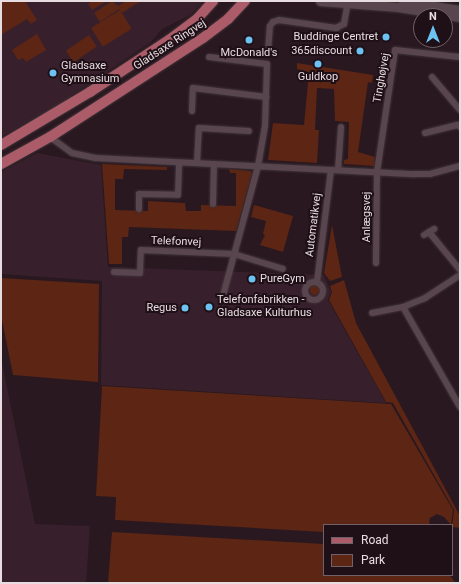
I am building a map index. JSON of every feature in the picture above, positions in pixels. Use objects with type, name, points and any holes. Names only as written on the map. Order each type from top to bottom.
[{"type":"main road","name":"Gladsaxe Ringvej","points":[[1,146],[90,92],[169,40],[197,19],[213,1]]},
{"type":"main road","points":[[203,38],[237,1]]},
{"type":"main road","name":"Gladsaxe Ringvej","points":[[1,164],[50,137],[203,38],[228,19],[245,1]]},
{"type":"street","points":[[320,1],[398,7],[460,17]]},
{"type":"street","points":[[403,1],[460,10]]},
{"type":"street","points":[[268,53],[273,22],[280,20],[336,28],[344,24],[348,2]]},
{"type":"street","name":"Tinghøjvej","points":[[377,172],[395,50],[460,57]]},
{"type":"street","points":[[209,58],[233,59],[236,63],[267,64],[266,97],[258,166],[224,292]]},
{"type":"street","points":[[432,77],[460,110]]},
{"type":"street","points":[[192,111],[193,88],[266,97]]},
{"type":"street","points":[[425,133],[459,125]]},
{"type":"street","points":[[338,170],[341,127]]},
{"type":"street","points":[[197,163],[199,128],[249,131]]},
{"type":"street","points":[[50,137],[80,156],[430,174],[460,166]]},
{"type":"street","points":[[139,209],[139,194],[178,195],[179,162]]},
{"type":"street","points":[[213,204],[214,164]]},
{"type":"street","name":"Automatikvej","points":[[317,282],[331,170]]},
{"type":"street","name":"Anlægsvej","points":[[376,263],[377,172]]},
{"type":"street","points":[[429,232],[460,270]]},
{"type":"street","name":"Telefonvej","points":[[114,272],[140,273],[141,250],[234,254],[284,270]]},
{"type":"street","points":[[372,313],[403,307],[440,290],[460,275]]},
{"type":"street","points":[[403,307],[460,407]]},
{"type":"shaded area","name":"Gladsaxe Gymnasium","points":[[1,1],[204,1],[190,15],[162,29],[151,42],[58,105],[1,137]]},
{"type":"shaded area","points":[[37,153],[101,165],[108,267],[324,275],[331,292],[328,300],[386,403],[101,385],[102,281],[1,274],[1,172]]},
{"type":"shaded area","points":[[1,358],[35,524],[90,526],[86,583],[1,583]]},
{"type":"green space","points":[[1,1],[25,1],[37,20],[31,24],[27,19],[1,35]]},
{"type":"green space","points":[[92,1],[107,1],[92,10],[88,4]]},
{"type":"green space","points":[[112,1],[118,6],[126,1],[141,1],[122,13],[119,9],[100,22],[94,13]]},
{"type":"green space","points":[[120,10],[132,29],[103,47],[91,28]]},
{"type":"green space","points":[[37,34],[46,50],[26,62],[23,58],[18,60],[12,50]]},
{"type":"green space","points":[[89,35],[97,47],[74,62],[66,51]]},
{"type":"green space","points":[[297,63],[373,75],[372,83],[368,82],[358,152],[375,157],[374,166],[344,164],[344,160],[348,159],[349,122],[335,121],[334,89],[317,88],[315,130],[319,130],[317,163],[268,160],[273,123],[304,125],[309,72],[297,69]]},
{"type":"green space","points":[[102,164],[167,167],[167,170],[124,169],[123,179],[115,179],[115,210],[148,211],[148,201],[185,203],[186,211],[201,211],[201,205],[236,206],[236,173],[230,173],[229,169],[250,171],[252,173],[236,231],[129,227],[128,237],[122,237],[122,264],[109,264]]},
{"type":"green space","points":[[254,205],[293,216],[283,252],[260,245],[265,235],[263,234],[266,221],[251,217]]},
{"type":"green space","points":[[332,225],[342,277],[330,281],[324,273]]},
{"type":"green space","points":[[1,278],[99,284],[98,382],[13,375],[1,315]]},
{"type":"green space","points":[[344,280],[356,323],[460,516],[460,528],[453,527],[454,510],[393,403],[386,402],[329,300],[332,292],[330,286]]},
{"type":"green space","points":[[313,285],[317,285],[319,286],[319,294],[313,295],[310,292],[310,288]]},
{"type":"green space","points":[[102,386],[391,404],[453,510],[451,524],[444,517],[437,514],[430,518],[429,524],[323,524],[323,532],[115,520],[116,497],[96,496]]},
{"type":"green space","points":[[112,532],[323,544],[323,576],[451,576],[455,583],[108,583]]},
{"type":"place","name":"Buddinge Centret","points":[[386,37]]},
{"type":"place","name":"McDonald's","points":[[249,40]]},
{"type":"place","name":"365discount","points":[[360,51]]},
{"type":"place","name":"Guldkop","points":[[318,64]]},
{"type":"place","name":"Gladsaxe Gymnasium","points":[[53,73]]},
{"type":"place","name":"PureGym","points":[[252,279]]},
{"type":"place","name":"Telefonfabrikken - Gladsaxe Kulturhus","points":[[209,307]]},
{"type":"place","name":"Regus","points":[[185,308]]}]
